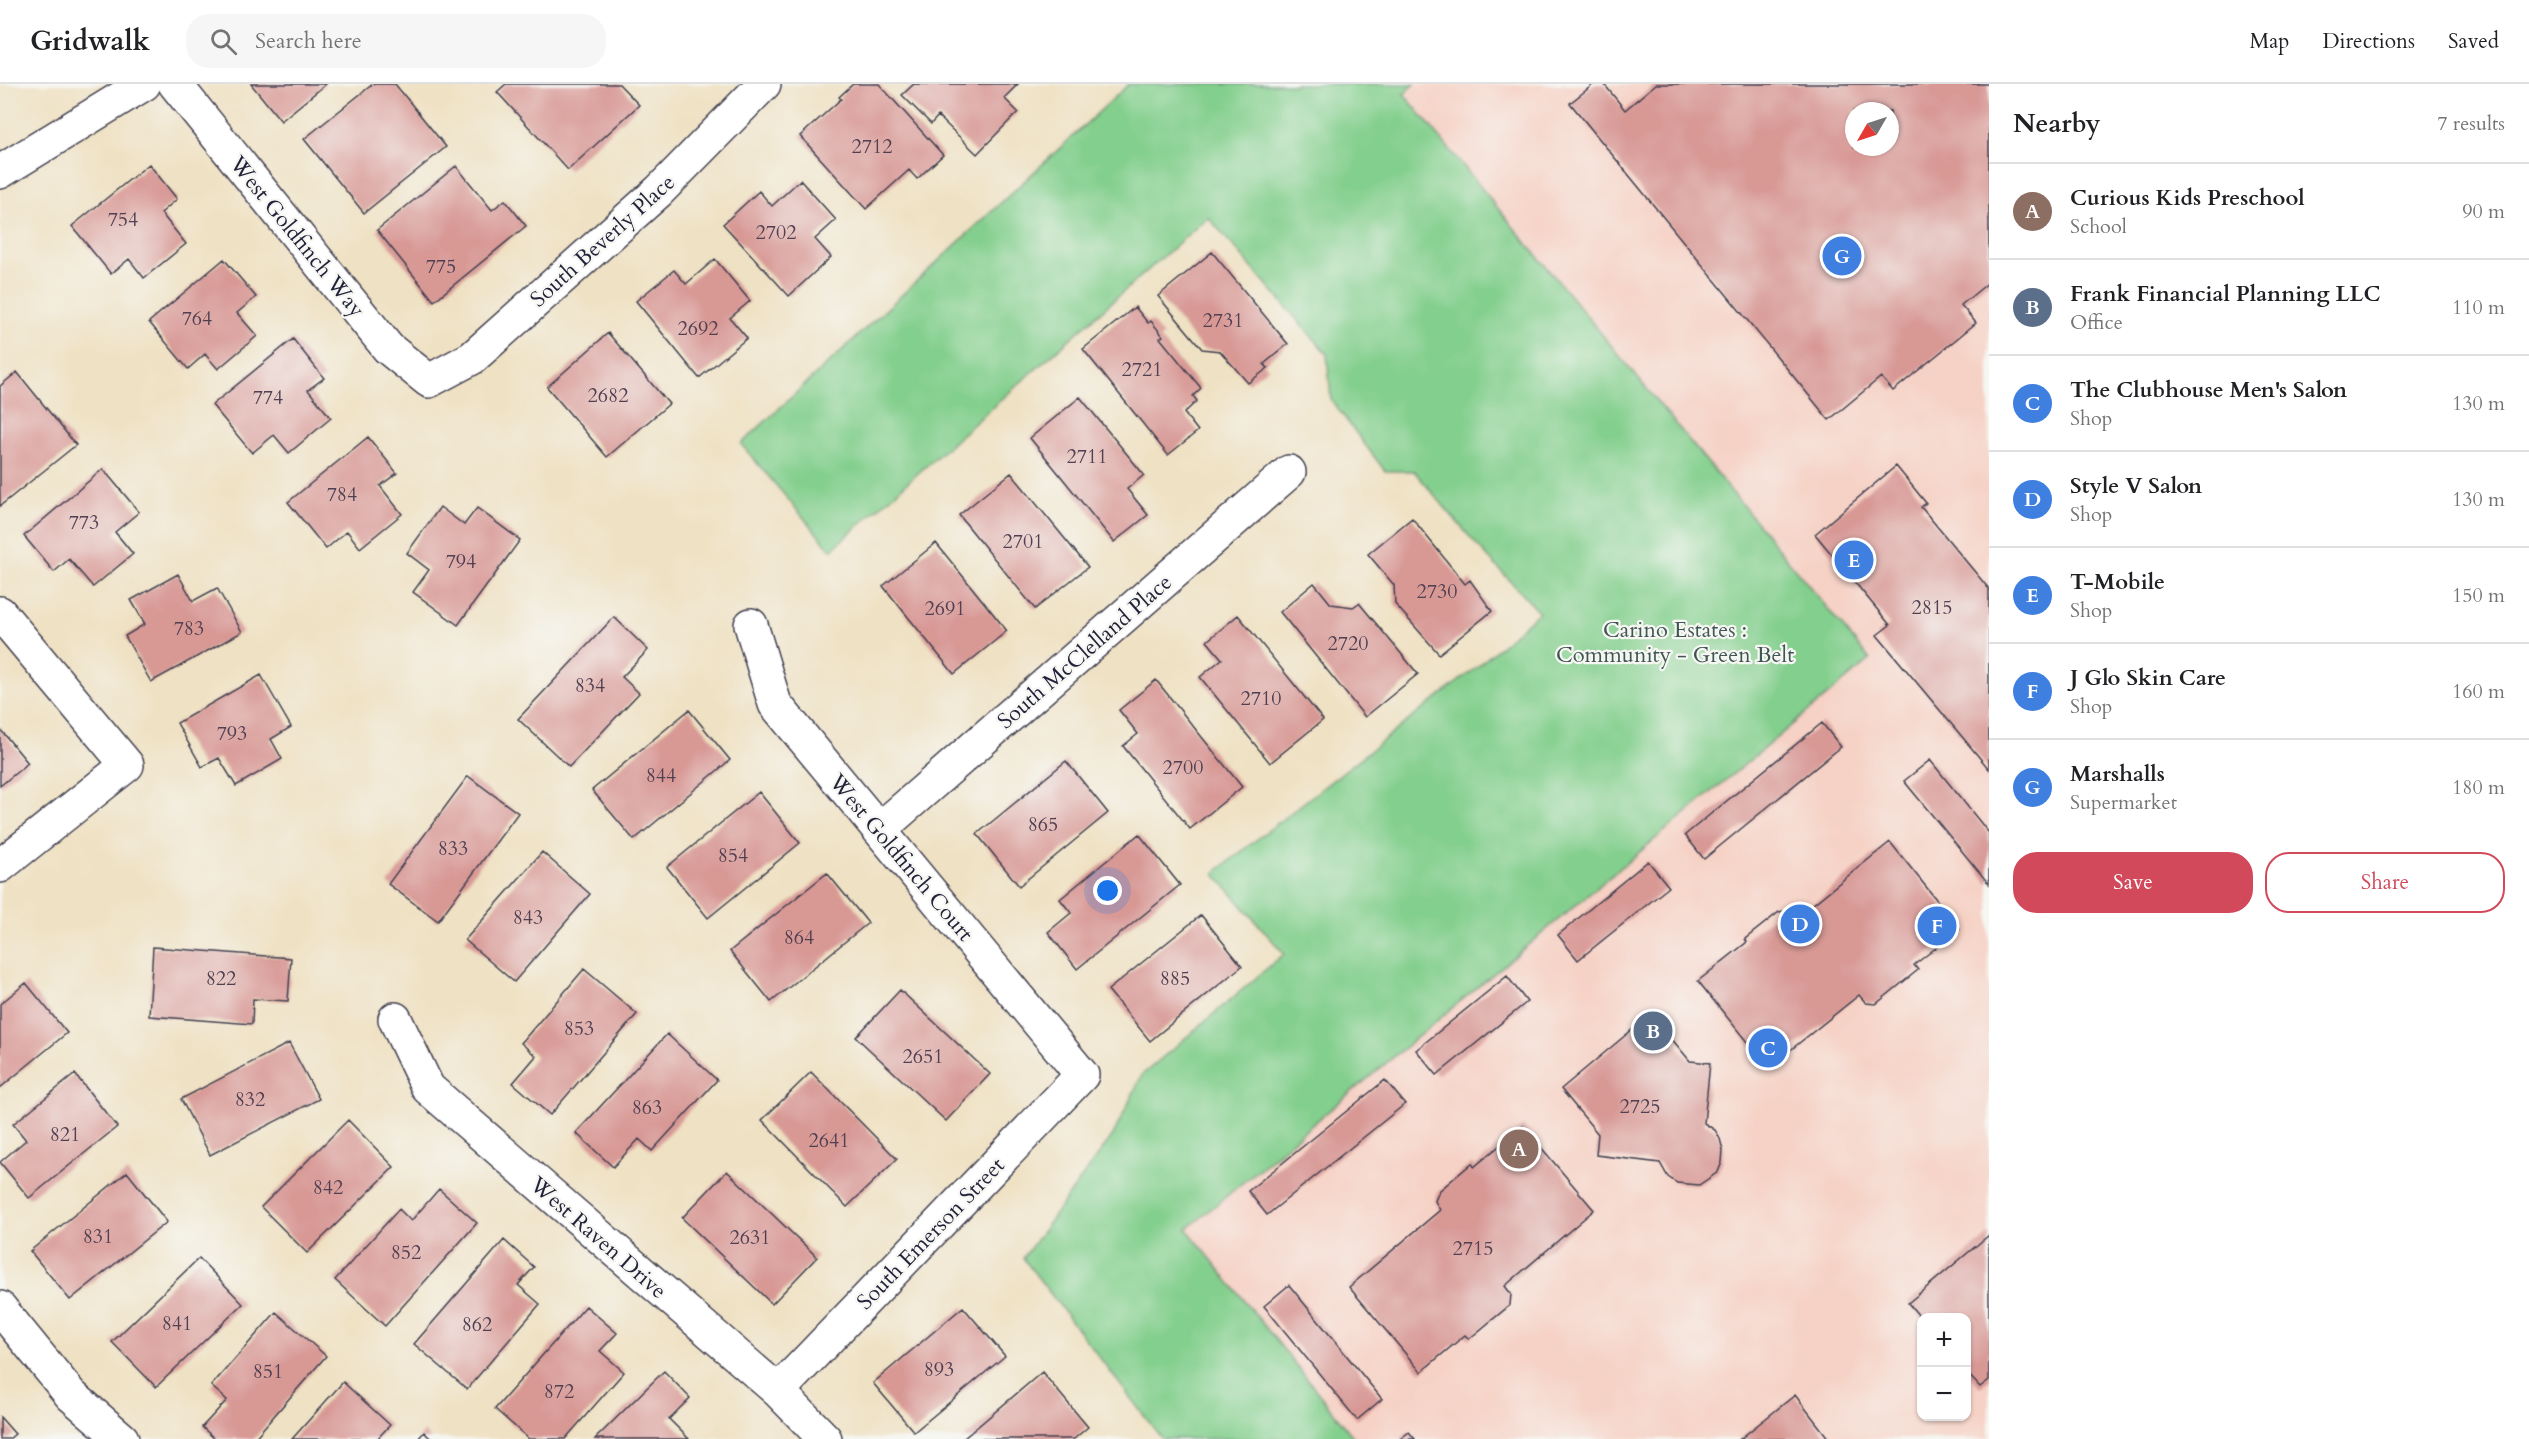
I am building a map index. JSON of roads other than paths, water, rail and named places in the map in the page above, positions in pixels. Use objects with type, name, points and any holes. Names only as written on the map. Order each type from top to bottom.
[{"type":"street","points":[[0,172],[144,84]]},
{"type":"street","name":"West Goldfinch Way","points":[[175,84],[388,348],[429,381]]},
{"type":"street","name":"South Beverly Place","points":[[429,381],[472,358],[659,191],[764,84]]},
{"type":"street","name":"South McClelland Place","points":[[879,830],[1289,472]]},
{"type":"street","points":[[0,613],[127,765],[0,866]]},
{"type":"street","name":"West Goldfinch Court","points":[[751,625],[775,704],[1082,1075]]},
{"type":"street","name":"West Raven Drive","points":[[395,1019],[428,1088],[778,1391],[825,1439]]},
{"type":"street","name":"South Emerson Street","points":[[778,1391],[1082,1075]]},
{"type":"street","points":[[0,1308],[71,1395],[122,1439]]},
{"type":"place","name":"Marshalls","points":[[1842,256]]},
{"type":"place","name":"T-Mobile","points":[[1854,560]]},
{"type":"place","name":"Style V Salon","points":[[1800,924]]},
{"type":"place","name":"J Glo Skin Care","points":[[1937,926]]},
{"type":"place","name":"Frank Financial Planning LLC","points":[[1653,1031]]},
{"type":"place","name":"The Clubhouse Men's Salon","points":[[1768,1048]]},
{"type":"place","name":"Curious Kids Preschool","points":[[1519,1149]]},
{"type":"park label","name":"Carino Estates : Community - Green Belt","points":[[1675,642]]}]
